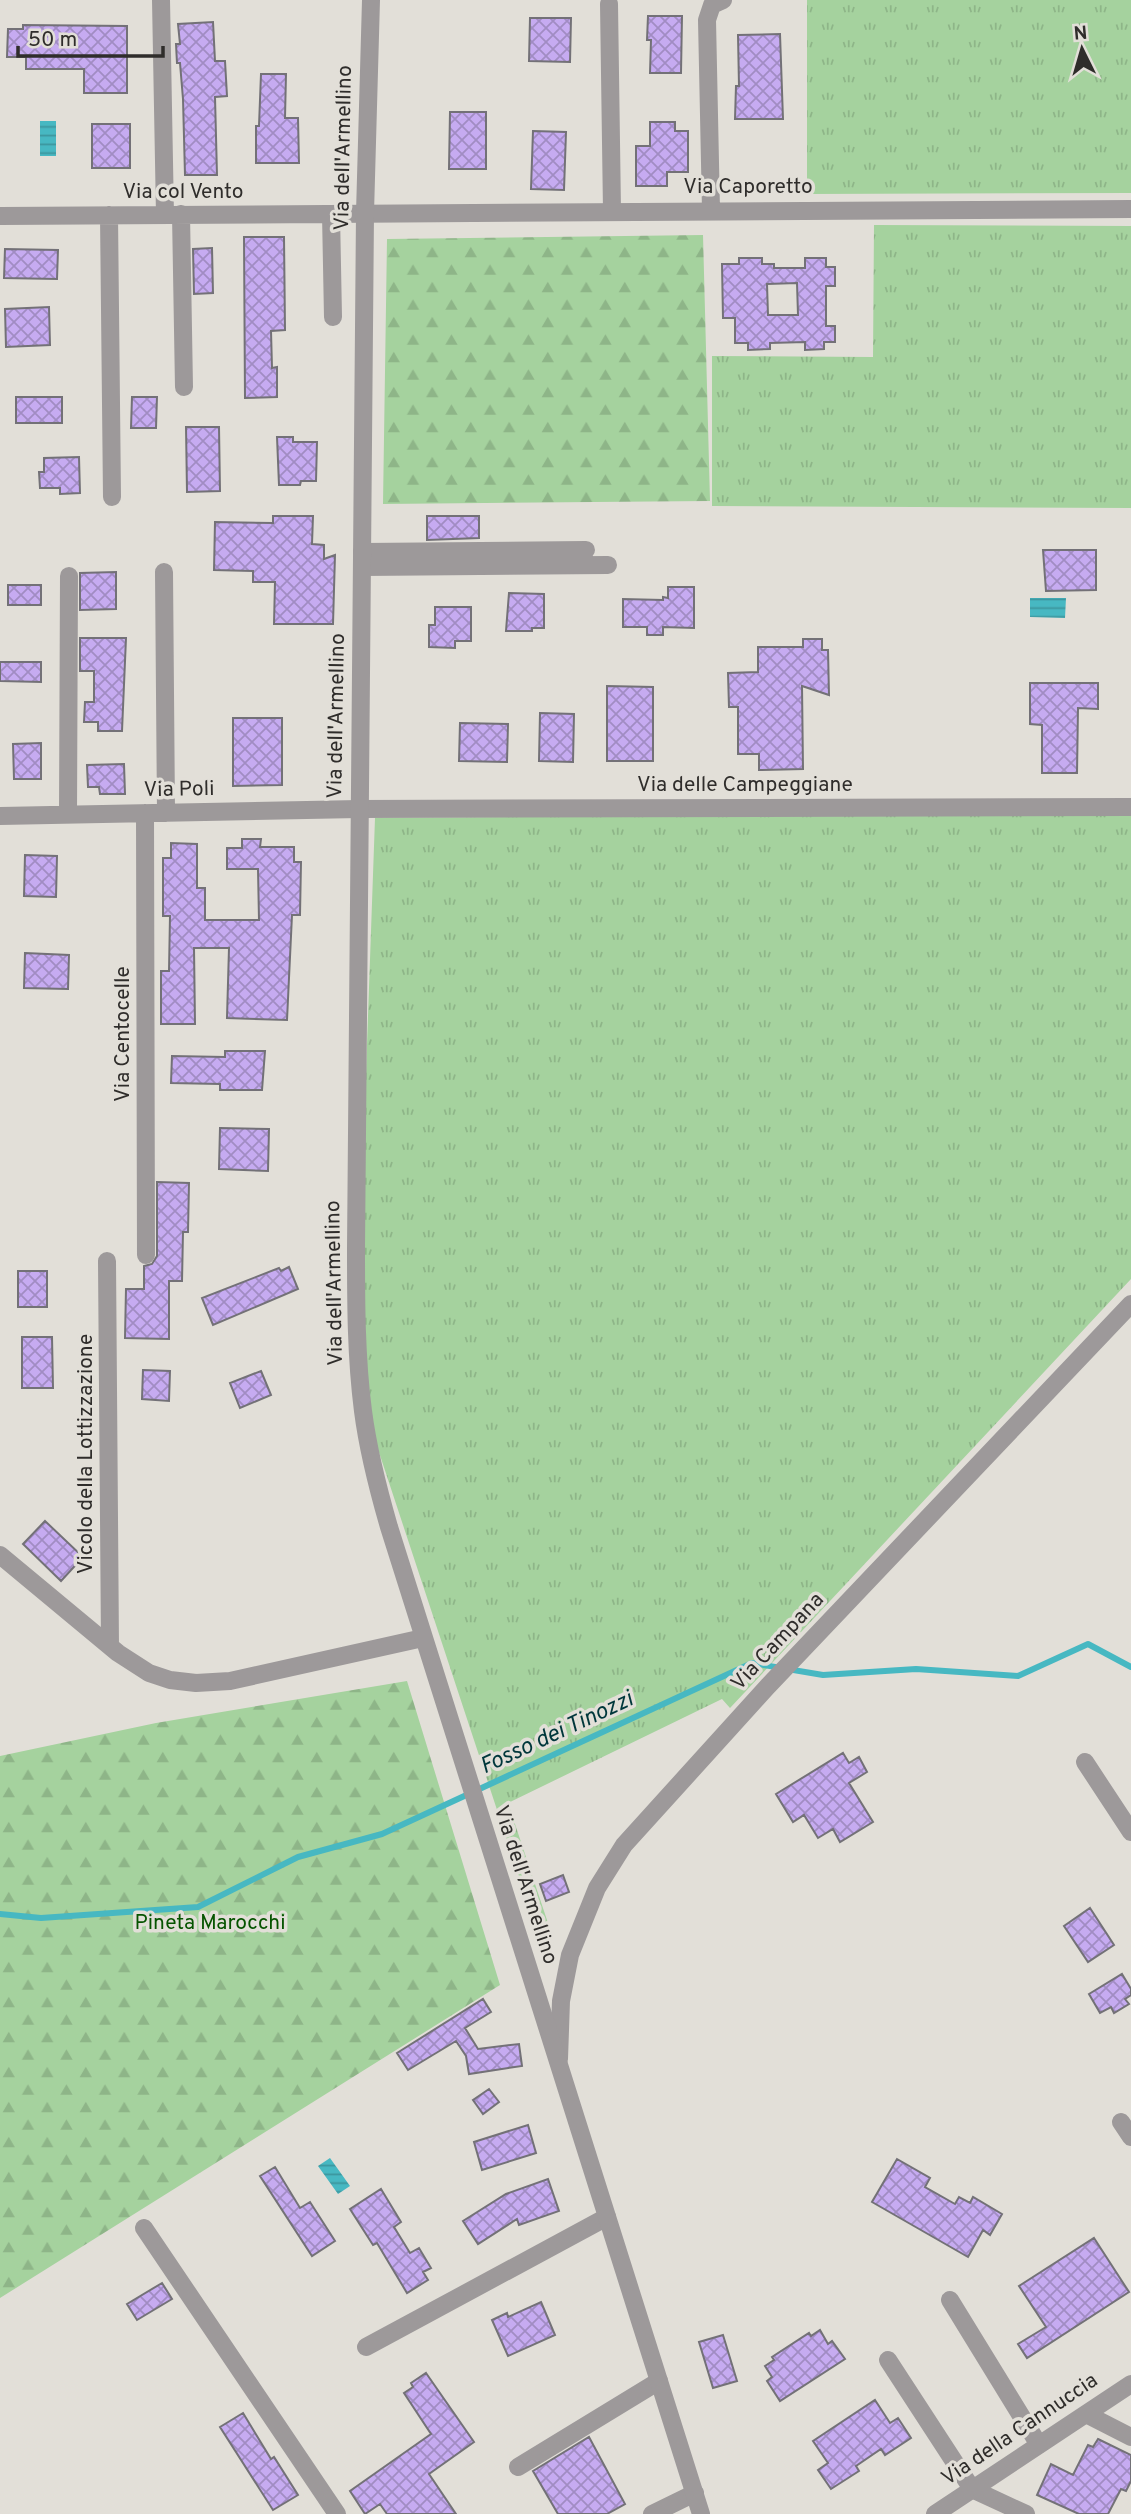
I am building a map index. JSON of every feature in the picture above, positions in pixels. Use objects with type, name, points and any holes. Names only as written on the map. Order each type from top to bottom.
[{"type":"street","points":[[161,0],[184,387]]},
{"type":"street","name":"Via dell'Armellino","points":[[371,0],[365,214],[356,1234],[359,1371],[365,1427],[377,1482],[423,1638],[701,2514]]},
{"type":"street","points":[[711,210],[707,20],[712,5],[723,0]]},
{"type":"street","points":[[609,4],[612,211]]},
{"type":"street","name":"Via Caporetto","points":[[365,214],[1131,209]]},
{"type":"street","points":[[331,214],[333,317]]},
{"type":"street","name":"Via col Vento","points":[[0,216],[365,214]]},
{"type":"street","points":[[109,215],[112,498]]},
{"type":"street","points":[[362,559],[586,550]]},
{"type":"street","points":[[362,559],[608,565]]},
{"type":"street","points":[[164,572],[166,813]]},
{"type":"street","points":[[68,814],[69,576]]},
{"type":"street","name":"Via delle Campeggiane","points":[[359,809],[1131,807]]},
{"type":"street","name":"Via Poli","points":[[0,816],[359,809]]},
{"type":"street","name":"Via Centocelle","points":[[145,813],[146,1255]]},
{"type":"street","name":"Vicolo della Lottizzazione","points":[[107,1261],[110,1646]]},
{"type":"street","name":"Via Campana","points":[[558,2066],[561,2001],[567,1964],[582,1922],[605,1874],[642,1823],[798,1654],[1131,1304]]},
{"type":"street","points":[[0,1555],[110,1646],[149,1673],[177,1681],[207,1683],[244,1678],[423,1638]]},
{"type":"street","points":[[1085,1762],[1131,1832]]},
{"type":"street","points":[[1121,2122],[1131,2137]]},
{"type":"street","points":[[366,2347],[607,2217]]},
{"type":"street","points":[[144,2228],[337,2514]]},
{"type":"street","points":[[950,2300],[1040,2445]]},
{"type":"street","points":[[888,2360],[972,2489],[1026,2514]]},
{"type":"street","points":[[518,2467],[659,2381]]},
{"type":"street","name":"Via della Cannuccia","points":[[935,2514],[1131,2384]]},
{"type":"street","points":[[1086,2414],[1131,2437]]},
{"type":"street","points":[[652,2514],[695,2493]]},
{"type":"green space","points":[[807,0],[1131,0],[1131,193],[807,194]]},
{"type":"green space","points":[[874,225],[1131,226],[1131,508],[712,506],[712,356],[873,357]]},
{"type":"green space","points":[[703,235],[710,501],[383,504],[387,239]]},
{"type":"green space","points":[[1131,812],[1131,1279],[730,1708],[722,1699],[508,1803],[549,1926],[537,1931],[371,1428],[358,1299],[375,818]]},
{"type":"green space","name":"Pineta Marocchi","points":[[407,1681],[500,1985],[0,2298],[0,1756],[156,1723]]},
{"type":"water","points":[[40,121],[56,121],[56,156],[40,156]]},
{"type":"water","points":[[1030,598],[1066,598],[1065,618],[1030,617]]},
{"type":"water","points":[[330,2158],[350,2186],[338,2194],[318,2166]]},
{"type":"building","points":[[648,16],[682,16],[681,73],[650,73],[651,40],[647,40]]},
{"type":"building","points":[[530,18],[571,18],[570,62],[529,61]]},
{"type":"building","points":[[213,22],[215,61],[225,61],[227,96],[215,97],[217,175],[185,175],[183,99],[176,44],[180,44],[178,24]]},
{"type":"building","points":[[23,25],[127,26],[127,93],[84,93],[84,69],[26,69],[26,57],[7,57],[8,29],[23,29]]},
{"type":"building","points":[[780,34],[783,119],[735,119],[736,86],[739,86],[738,35]]},
{"type":"building","points":[[261,74],[286,74],[285,118],[298,118],[299,163],[256,163]]},
{"type":"building","points":[[450,112],[486,112],[486,169],[449,169]]},
{"type":"building","points":[[650,122],[675,122],[675,131],[688,131],[688,172],[667,172],[667,186],[636,186],[636,146],[650,146]]},
{"type":"building","points":[[92,124],[130,124],[130,168],[92,168]]},
{"type":"building","points":[[533,131],[566,132],[564,190],[531,189]]},
{"type":"building","points":[[244,237],[284,237],[285,330],[271,331],[272,368],[277,367],[277,397],[245,398]]},
{"type":"building","points":[[212,248],[213,293],[194,294],[193,249]]},
{"type":"building","points":[[5,249],[58,250],[57,279],[4,278]]},
{"type":"building","points":[[739,258],[762,258],[762,264],[774,264],[774,268],[805,268],[805,258],[826,258],[826,267],[835,267],[835,286],[826,286],[826,326],[835,326],[835,342],[824,342],[824,349],[805,350],[805,342],[770,343],[770,349],[748,350],[748,343],[735,343],[735,318],[723,318],[722,264],[739,264]],"holes":[[[797,283],[798,315],[768,315],[767,284]]]},
{"type":"building","points":[[49,307],[50,345],[6,347],[5,309]]},
{"type":"building","points":[[16,397],[62,397],[62,423],[16,423]]},
{"type":"building","points":[[132,397],[157,397],[156,428],[131,428]]},
{"type":"building","points":[[186,427],[219,427],[220,491],[187,492]]},
{"type":"building","points":[[277,437],[293,437],[293,442],[317,442],[316,481],[301,481],[300,485],[279,485]]},
{"type":"building","points":[[79,457],[80,493],[60,494],[60,488],[40,488],[39,472],[44,472],[44,458]]},
{"type":"building","points":[[273,516],[313,516],[312,544],[324,545],[324,559],[335,555],[333,624],[274,624],[275,582],[253,582],[253,571],[214,570],[215,522],[273,523]]},
{"type":"building","points":[[427,516],[479,516],[479,538],[427,540]]},
{"type":"building","points":[[1043,550],[1096,550],[1096,590],[1046,591]]},
{"type":"building","points":[[116,572],[116,609],[80,610],[80,573]]},
{"type":"building","points":[[8,585],[41,585],[41,605],[8,605]]},
{"type":"building","points":[[668,587],[694,587],[694,628],[663,627],[663,635],[647,635],[647,627],[623,627],[623,599],[663,600],[663,597],[668,598]]},
{"type":"building","points":[[509,593],[544,594],[544,628],[506,631]]},
{"type":"building","points":[[435,607],[471,607],[471,641],[455,641],[455,648],[429,647],[429,625],[435,625]]},
{"type":"building","points":[[80,638],[126,638],[122,731],[98,731],[98,722],[84,722],[85,702],[94,702],[94,671],[80,671]]},
{"type":"building","points":[[803,639],[822,639],[822,650],[828,650],[829,695],[802,686],[803,769],[759,770],[759,754],[738,754],[738,707],[729,707],[728,673],[758,672],[758,647],[803,647]]},
{"type":"building","points":[[0,662],[41,662],[41,682],[0,681]]},
{"type":"building","points":[[1030,683],[1098,683],[1098,709],[1078,708],[1077,773],[1042,773],[1042,725],[1030,724]]},
{"type":"building","points":[[607,686],[653,687],[653,761],[607,761]]},
{"type":"building","points":[[540,713],[574,714],[573,762],[539,761]]},
{"type":"building","points":[[233,718],[282,718],[282,785],[233,786]]},
{"type":"building","points":[[460,723],[508,724],[507,762],[459,761]]},
{"type":"building","points":[[41,743],[41,779],[14,779],[13,744]]},
{"type":"building","points":[[124,764],[125,794],[100,794],[99,787],[88,787],[87,765]]},
{"type":"building","points":[[242,839],[261,839],[260,847],[294,847],[294,862],[301,862],[300,915],[292,915],[287,1020],[227,1018],[229,948],[194,948],[195,1024],[161,1024],[161,971],[169,971],[170,916],[163,916],[163,858],[171,858],[171,843],[197,844],[197,888],[205,888],[205,920],[259,920],[258,869],[227,869],[227,848],[242,848]]},
{"type":"building","points":[[25,855],[57,856],[56,897],[24,896]]},
{"type":"building","points":[[25,953],[69,955],[68,989],[24,988]]},
{"type":"building","points":[[225,1051],[265,1051],[262,1090],[220,1090],[220,1084],[171,1083],[172,1056],[225,1057]]},
{"type":"building","points":[[220,1128],[269,1129],[268,1171],[219,1169]]},
{"type":"building","points":[[157,1182],[189,1183],[188,1232],[183,1232],[182,1281],[169,1281],[169,1339],[125,1338],[126,1289],[144,1289],[144,1266],[152,1264],[157,1256]]},
{"type":"building","points":[[289,1267],[298,1289],[213,1325],[202,1298],[279,1268],[281,1271]]},
{"type":"building","points":[[18,1271],[47,1271],[47,1307],[18,1307]]},
{"type":"building","points":[[22,1337],[52,1337],[53,1388],[22,1388]]},
{"type":"building","points":[[143,1370],[170,1371],[169,1401],[142,1399]]},
{"type":"building","points":[[261,1371],[271,1395],[240,1408],[230,1383]]},
{"type":"building","points":[[45,1521],[83,1557],[61,1581],[23,1544]]},
{"type":"building","points":[[843,1753],[849,1763],[859,1757],[867,1772],[849,1783],[873,1822],[840,1842],[833,1829],[818,1838],[804,1815],[793,1822],[776,1794]]},
{"type":"building","points":[[563,1875],[569,1892],[546,1901],[540,1884]]},
{"type":"building","points":[[1090,1908],[1114,1945],[1088,1962],[1064,1926]]},
{"type":"building","points":[[1122,1974],[1131,1989],[1131,1995],[1125,1999],[1129,2004],[1114,2013],[1111,2007],[1100,2013],[1089,1994]]},
{"type":"building","points":[[483,1999],[491,2012],[465,2028],[478,2049],[519,2044],[522,2066],[469,2074],[466,2056],[456,2041],[408,2070],[397,2053]]},
{"type":"building","points":[[489,2089],[499,2102],[483,2114],[473,2100]]},
{"type":"building","points":[[528,2125],[536,2153],[482,2170],[474,2142]]},
{"type":"building","points":[[897,2159],[930,2178],[925,2187],[955,2204],[959,2197],[970,2203],[973,2197],[1002,2214],[990,2235],[983,2230],[968,2257],[872,2202]]},
{"type":"building","points":[[275,2167],[300,2208],[310,2202],[335,2241],[312,2256],[260,2176]]},
{"type":"building","points":[[548,2179],[559,2211],[519,2225],[517,2219],[478,2244],[463,2221],[506,2194]]},
{"type":"building","points":[[381,2189],[401,2222],[394,2227],[410,2253],[419,2248],[431,2268],[423,2272],[428,2280],[407,2293],[377,2243],[373,2245],[350,2209]]},
{"type":"building","points":[[1094,2238],[1129,2292],[1027,2358],[1018,2344],[1046,2327],[1019,2286]]},
{"type":"building","points":[[162,2283],[172,2299],[137,2320],[127,2304]]},
{"type":"building","points":[[541,2302],[555,2335],[508,2356],[492,2320],[507,2313],[508,2317]]},
{"type":"building","points":[[820,2330],[828,2344],[832,2341],[845,2359],[780,2401],[767,2381],[772,2377],[765,2366],[774,2360],[772,2357],[809,2333],[811,2336]]},
{"type":"building","points":[[723,2335],[737,2381],[713,2388],[699,2342]]},
{"type":"building","points":[[426,2373],[474,2442],[429,2474],[456,2514],[387,2514],[380,2504],[365,2514],[350,2491],[431,2434],[404,2393],[413,2387],[411,2383]]},
{"type":"building","points":[[875,2400],[890,2423],[898,2418],[911,2438],[885,2455],[881,2449],[856,2466],[859,2471],[831,2489],[818,2470],[828,2463],[813,2441]]},
{"type":"building","points":[[243,2413],[271,2459],[274,2457],[298,2495],[273,2510],[220,2427]]},
{"type":"building","points":[[589,2437],[625,2504],[607,2514],[558,2514],[533,2471]]},
{"type":"building","points":[[1098,2439],[1131,2455],[1131,2481],[1126,2491],[1121,2489],[1108,2514],[1079,2514],[1037,2495],[1051,2464],[1073,2475],[1088,2445],[1093,2447]]},
{"type":"waterway","name":"Fosso dei Tinozzi","points":[[0,1914],[41,1918],[198,1907],[298,1857],[382,1834],[752,1663],[823,1675],[916,1669],[1018,1676],[1088,1644],[1131,1667]]}]
